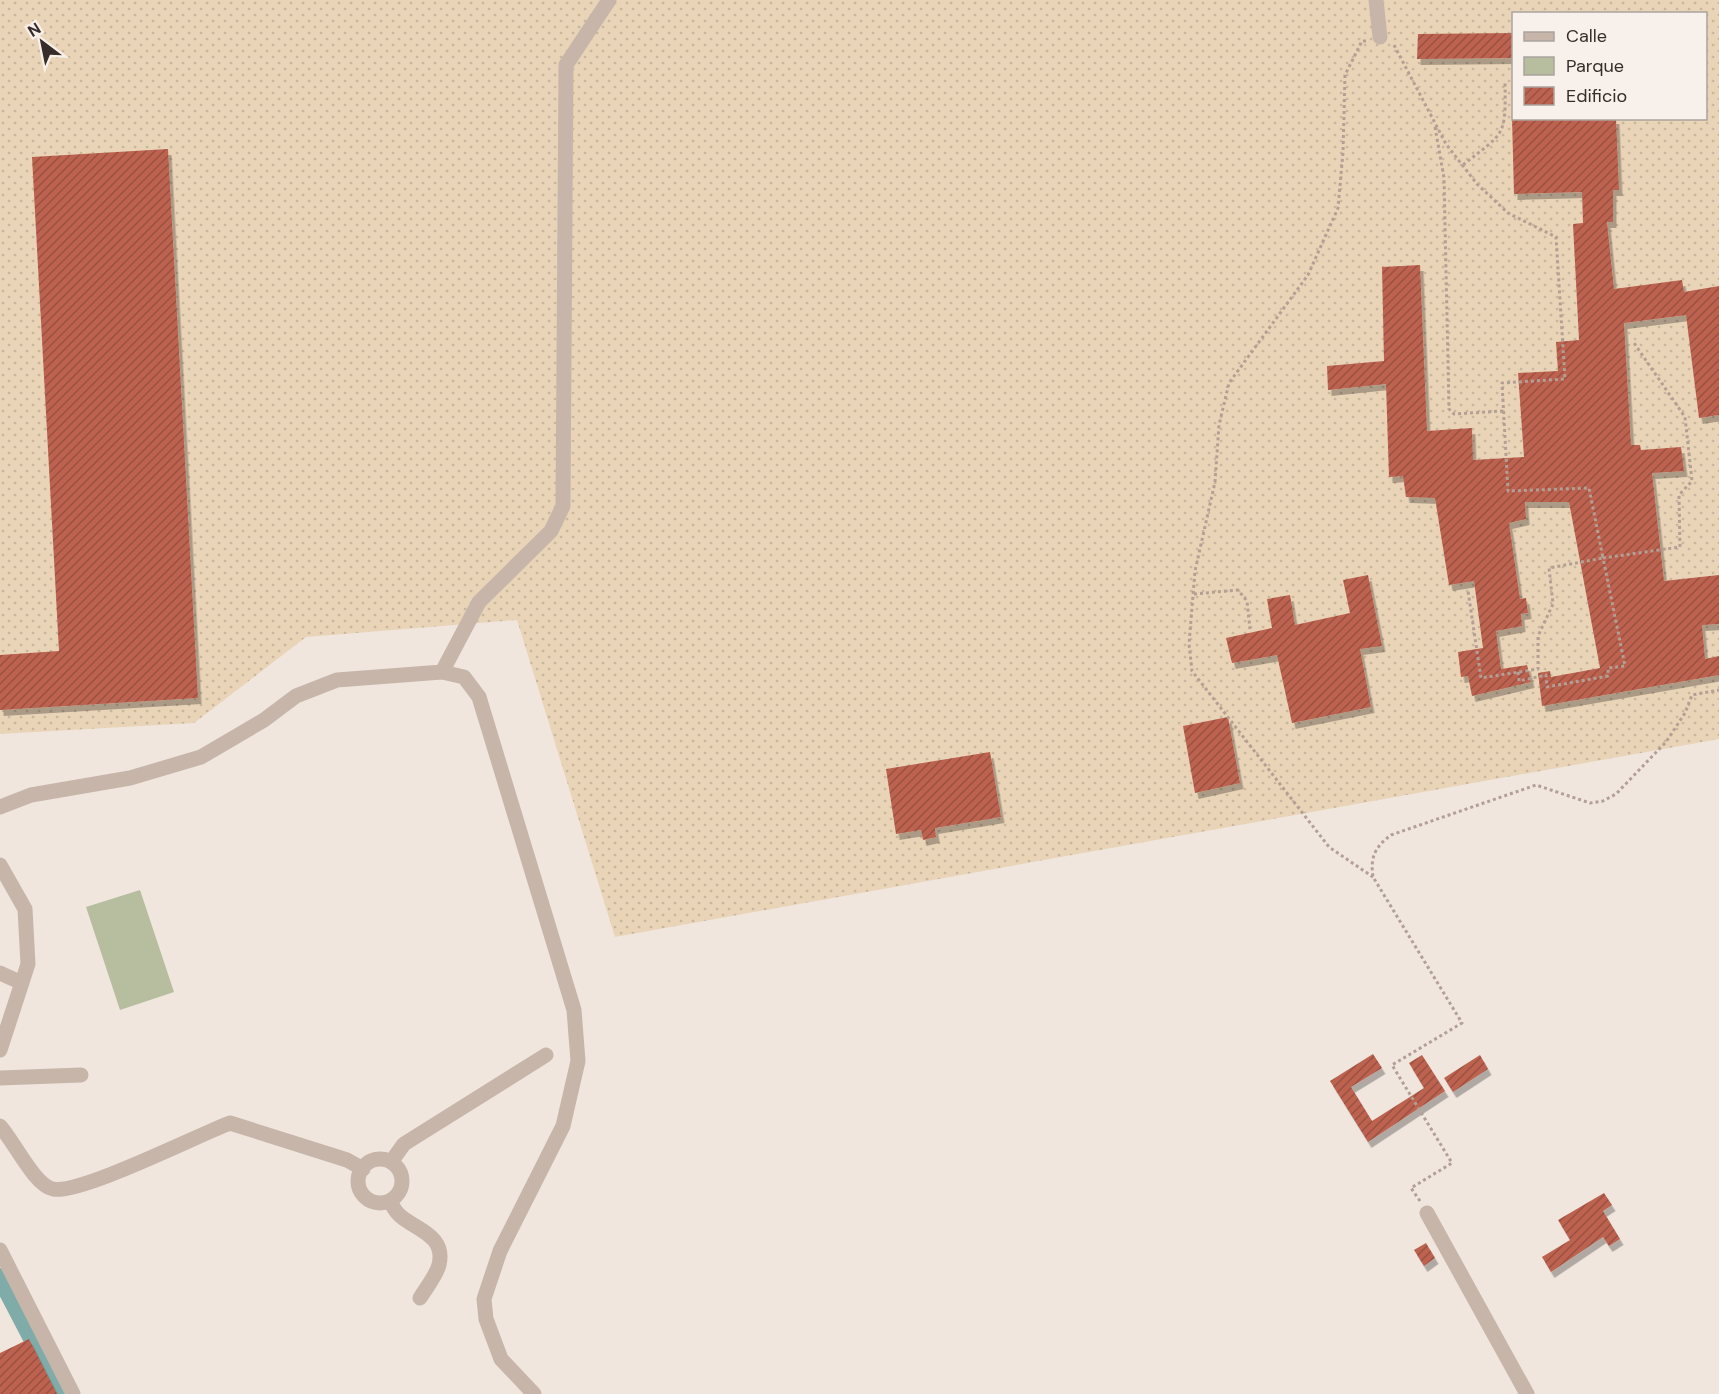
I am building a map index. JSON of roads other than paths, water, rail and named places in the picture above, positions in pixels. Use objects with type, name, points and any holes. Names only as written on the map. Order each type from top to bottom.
[{"type":"street","points":[[442,672],[479,602],[551,531],[563,506],[566,65],[609,0]]},
{"type":"street","points":[[1376,0],[1380,37]]},
{"type":"street","points":[[0,807],[31,795],[130,778],[201,757],[264,720],[296,696],[337,680],[442,672],[464,677],[479,697],[574,1010],[578,1061],[563,1126],[500,1251],[484,1299],[486,1319],[501,1359],[534,1394]]},
{"type":"street","points":[[0,865],[25,909],[28,964],[0,1050]]},
{"type":"street","points":[[0,973],[22,983]]},
{"type":"street","points":[[391,1162],[404,1144],[546,1055]]},
{"type":"street","points":[[0,1078],[81,1075]]},
{"type":"street","points":[[0,1126],[38,1179],[53,1189],[81,1186],[230,1123],[336,1156],[363,1169]]},
{"type":"street","points":[[384,1159],[397,1165],[403,1178],[401,1191],[391,1202],[377,1203],[364,1197],[358,1185],[363,1169],[370,1161],[384,1159]]},
{"type":"street","points":[[391,1202],[393,1211],[399,1217],[422,1227],[435,1241],[439,1253],[439,1265],[420,1298]]},
{"type":"street","points":[[1427,1213],[1527,1394]]},
{"type":"street","points":[[0,1250],[73,1394]]},
{"type":"waterway","points":[[0,1277],[61,1394]]}]
